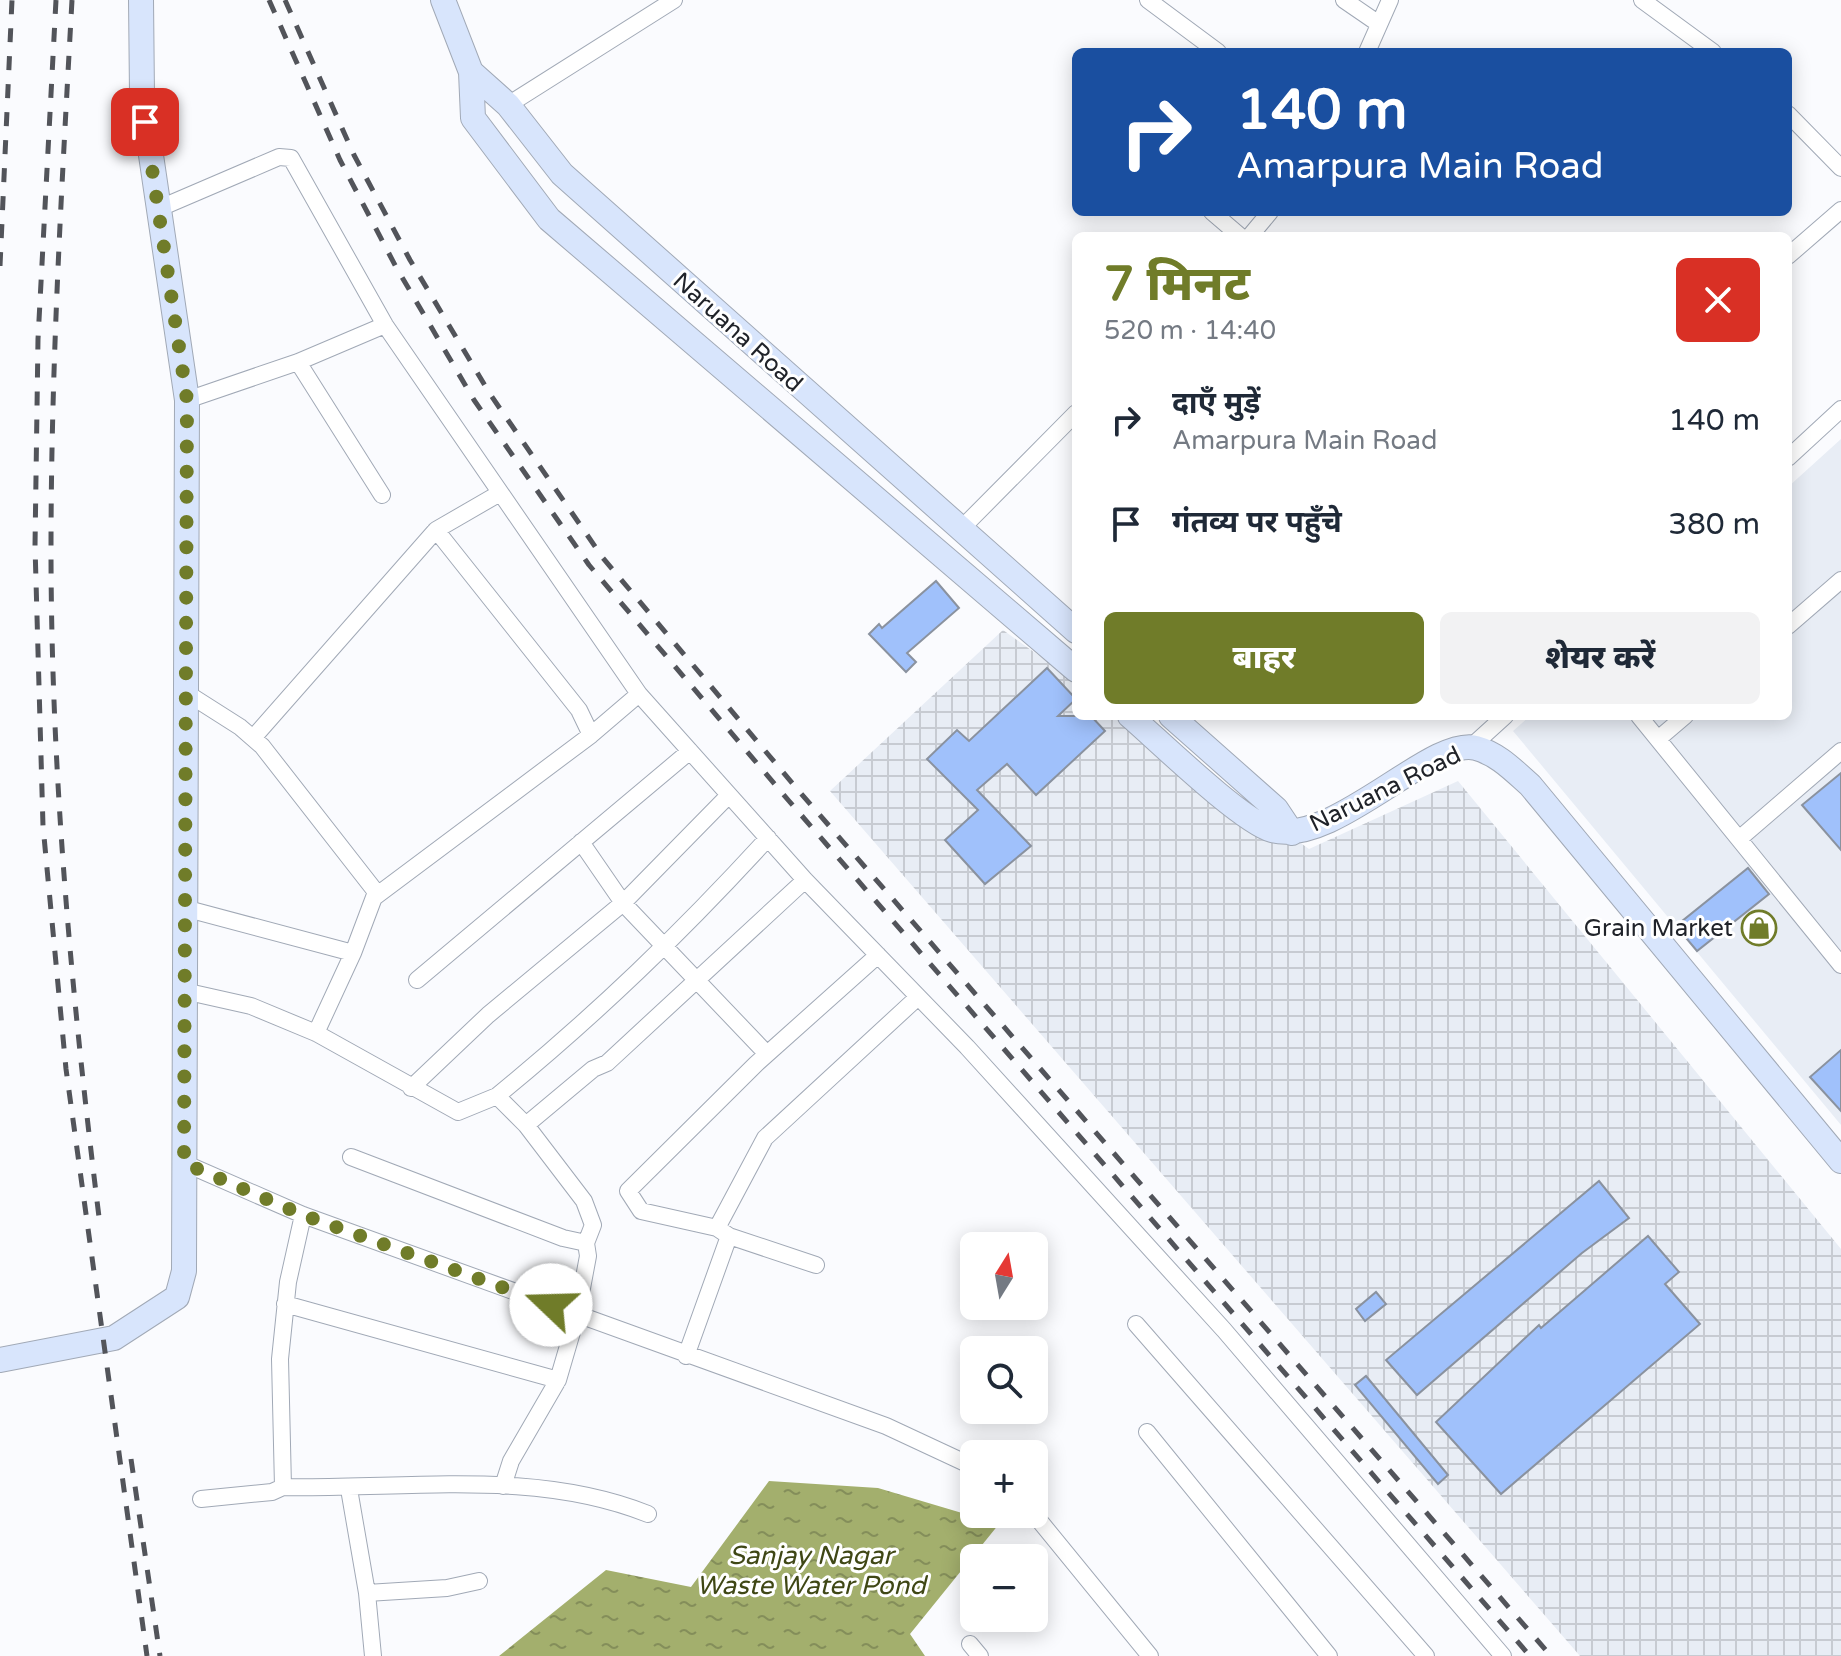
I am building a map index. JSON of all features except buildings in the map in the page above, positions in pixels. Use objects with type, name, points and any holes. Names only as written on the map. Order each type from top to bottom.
[{"type":"street","points":[[0,1360],[114,1338],[177,1297],[184,1271],[187,400],[142,94],[141,0]]},
{"type":"street","name":"Naruana Road","points":[[443,0],[471,72],[508,105],[562,174],[1072,627]]},
{"type":"street","points":[[508,105],[674,0]]},
{"type":"street","points":[[1148,0],[1213,48]]},
{"type":"street","points":[[1344,0],[1379,24]]},
{"type":"street","points":[[1369,48],[1390,0]]},
{"type":"street","points":[[1642,0],[1708,48]]},
{"type":"street","points":[[471,72],[473,118],[549,219],[1072,667]]},
{"type":"street","points":[[1792,118],[1841,168]]},
{"type":"street","points":[[160,208],[287,156],[385,325],[639,694],[805,880],[918,997],[1224,1330],[1503,1656]]},
{"type":"street","points":[[1792,253],[1841,210]]},
{"type":"street","points":[[1217,216],[1235,232]]},
{"type":"street","points":[[1253,232],[1267,216]]},
{"type":"street","points":[[187,400],[298,362],[385,325]]},
{"type":"street","points":[[298,362],[382,495]]},
{"type":"street","points":[[1792,454],[1841,409]]},
{"type":"street","points":[[961,529],[1072,417]]},
{"type":"street","points":[[253,738],[436,530],[500,493]]},
{"type":"street","points":[[436,530],[579,710],[591,735]]},
{"type":"street","points":[[1792,623],[1841,580]]},
{"type":"street","points":[[185,692],[253,738],[281,768],[373,886],[376,896]]},
{"type":"street","points":[[316,1033],[376,896],[591,735],[639,694]]},
{"type":"street","points":[[1135,720],[1256,823],[1292,833]]},
{"type":"street","name":"Naruana Road","points":[[1176,720],[1276,809],[1292,833],[1340,816],[1402,777],[1456,750],[1472,746],[1498,757],[1530,785],[1841,1161]]},
{"type":"street","points":[[1472,746],[1501,720]]},
{"type":"street","points":[[1642,720],[1841,965]]},
{"type":"street","points":[[1658,739],[1680,720]]},
{"type":"street","points":[[417,980],[690,751]]},
{"type":"street","points":[[1739,839],[1841,751]]},
{"type":"street","points":[[411,1088],[488,1015],[623,903],[729,795]]},
{"type":"street","points":[[184,991],[251,1006],[316,1033],[458,1112],[497,1096],[594,1016],[664,949],[768,838]]},
{"type":"street","points":[[581,842],[623,903],[653,931],[664,949],[695,982],[767,1054]]},
{"type":"street","points":[[526,1125],[593,1069],[607,1063],[805,880]]},
{"type":"street","points":[[184,908],[353,953]]},
{"type":"street","points":[[816,1265],[723,1232],[641,1211],[628,1191],[767,1054],[878,955]]},
{"type":"street","points":[[686,1356],[723,1232],[765,1138],[918,997]]},
{"type":"street","points":[[497,1096],[526,1125],[584,1201],[593,1225],[586,1243],[588,1256],[577,1315],[558,1380],[511,1461],[503,1486]]},
{"type":"street","points":[[351,1157],[563,1238],[586,1243]]},
{"type":"street","points":[[184,1163],[303,1215],[421,1255],[686,1356],[886,1426],[960,1460]]},
{"type":"street","points":[[283,1487],[280,1359],[285,1304],[303,1215]]},
{"type":"street","points":[[285,1304],[558,1380]]},
{"type":"street","points":[[1136,1324],[1426,1656]]},
{"type":"street","points":[[1147,1432],[1329,1656]]},
{"type":"street","points":[[201,1499],[272,1492],[283,1487],[503,1486],[572,1491],[607,1498],[648,1514]]},
{"type":"street","points":[[349,1489],[367,1593],[373,1656]]},
{"type":"street","points":[[1045,1528],[1150,1656]]},
{"type":"street","points":[[367,1593],[447,1588],[479,1581]]},
{"type":"shaded area","name":"Grain Market","points":[[1841,439],[1841,1125],[1513,731],[1525,720],[1792,720],[1792,483]]},
{"type":"shaded area","points":[[1003,630],[1072,679],[1072,720],[1130,720],[1309,849],[1458,781],[1841,1249],[1841,1656],[1580,1656],[830,791]]},
{"type":"water","name":"Sanjay Nagar Waste Water Pond","points":[[769,1481],[878,1488],[960,1512],[960,1528],[996,1528],[983,1544],[960,1544],[960,1572],[910,1634],[925,1656],[499,1656],[606,1570],[691,1587]]},
{"type":"railway","points":[[0,266],[12,0]]},
{"type":"railway","points":[[56,0],[38,339],[35,546],[43,826],[66,1069],[147,1656]]},
{"type":"railway","points":[[72,0],[55,343],[51,480],[52,634],[65,888],[100,1225]]},
{"type":"railway","points":[[269,0],[340,160],[396,267],[474,400],[589,565],[789,801],[1530,1656]]},
{"type":"railway","points":[[285,0],[354,155],[410,260],[490,394],[603,558],[798,790],[1551,1656]]},
{"type":"railway","points":[[131,1459],[160,1656]]},
{"type":"place","name":"Grain Market","points":[[1759,928]]},
{"type":"route","points":[[145,122],[187,400],[184,1163],[303,1215],[421,1255],[551,1305]]}]
